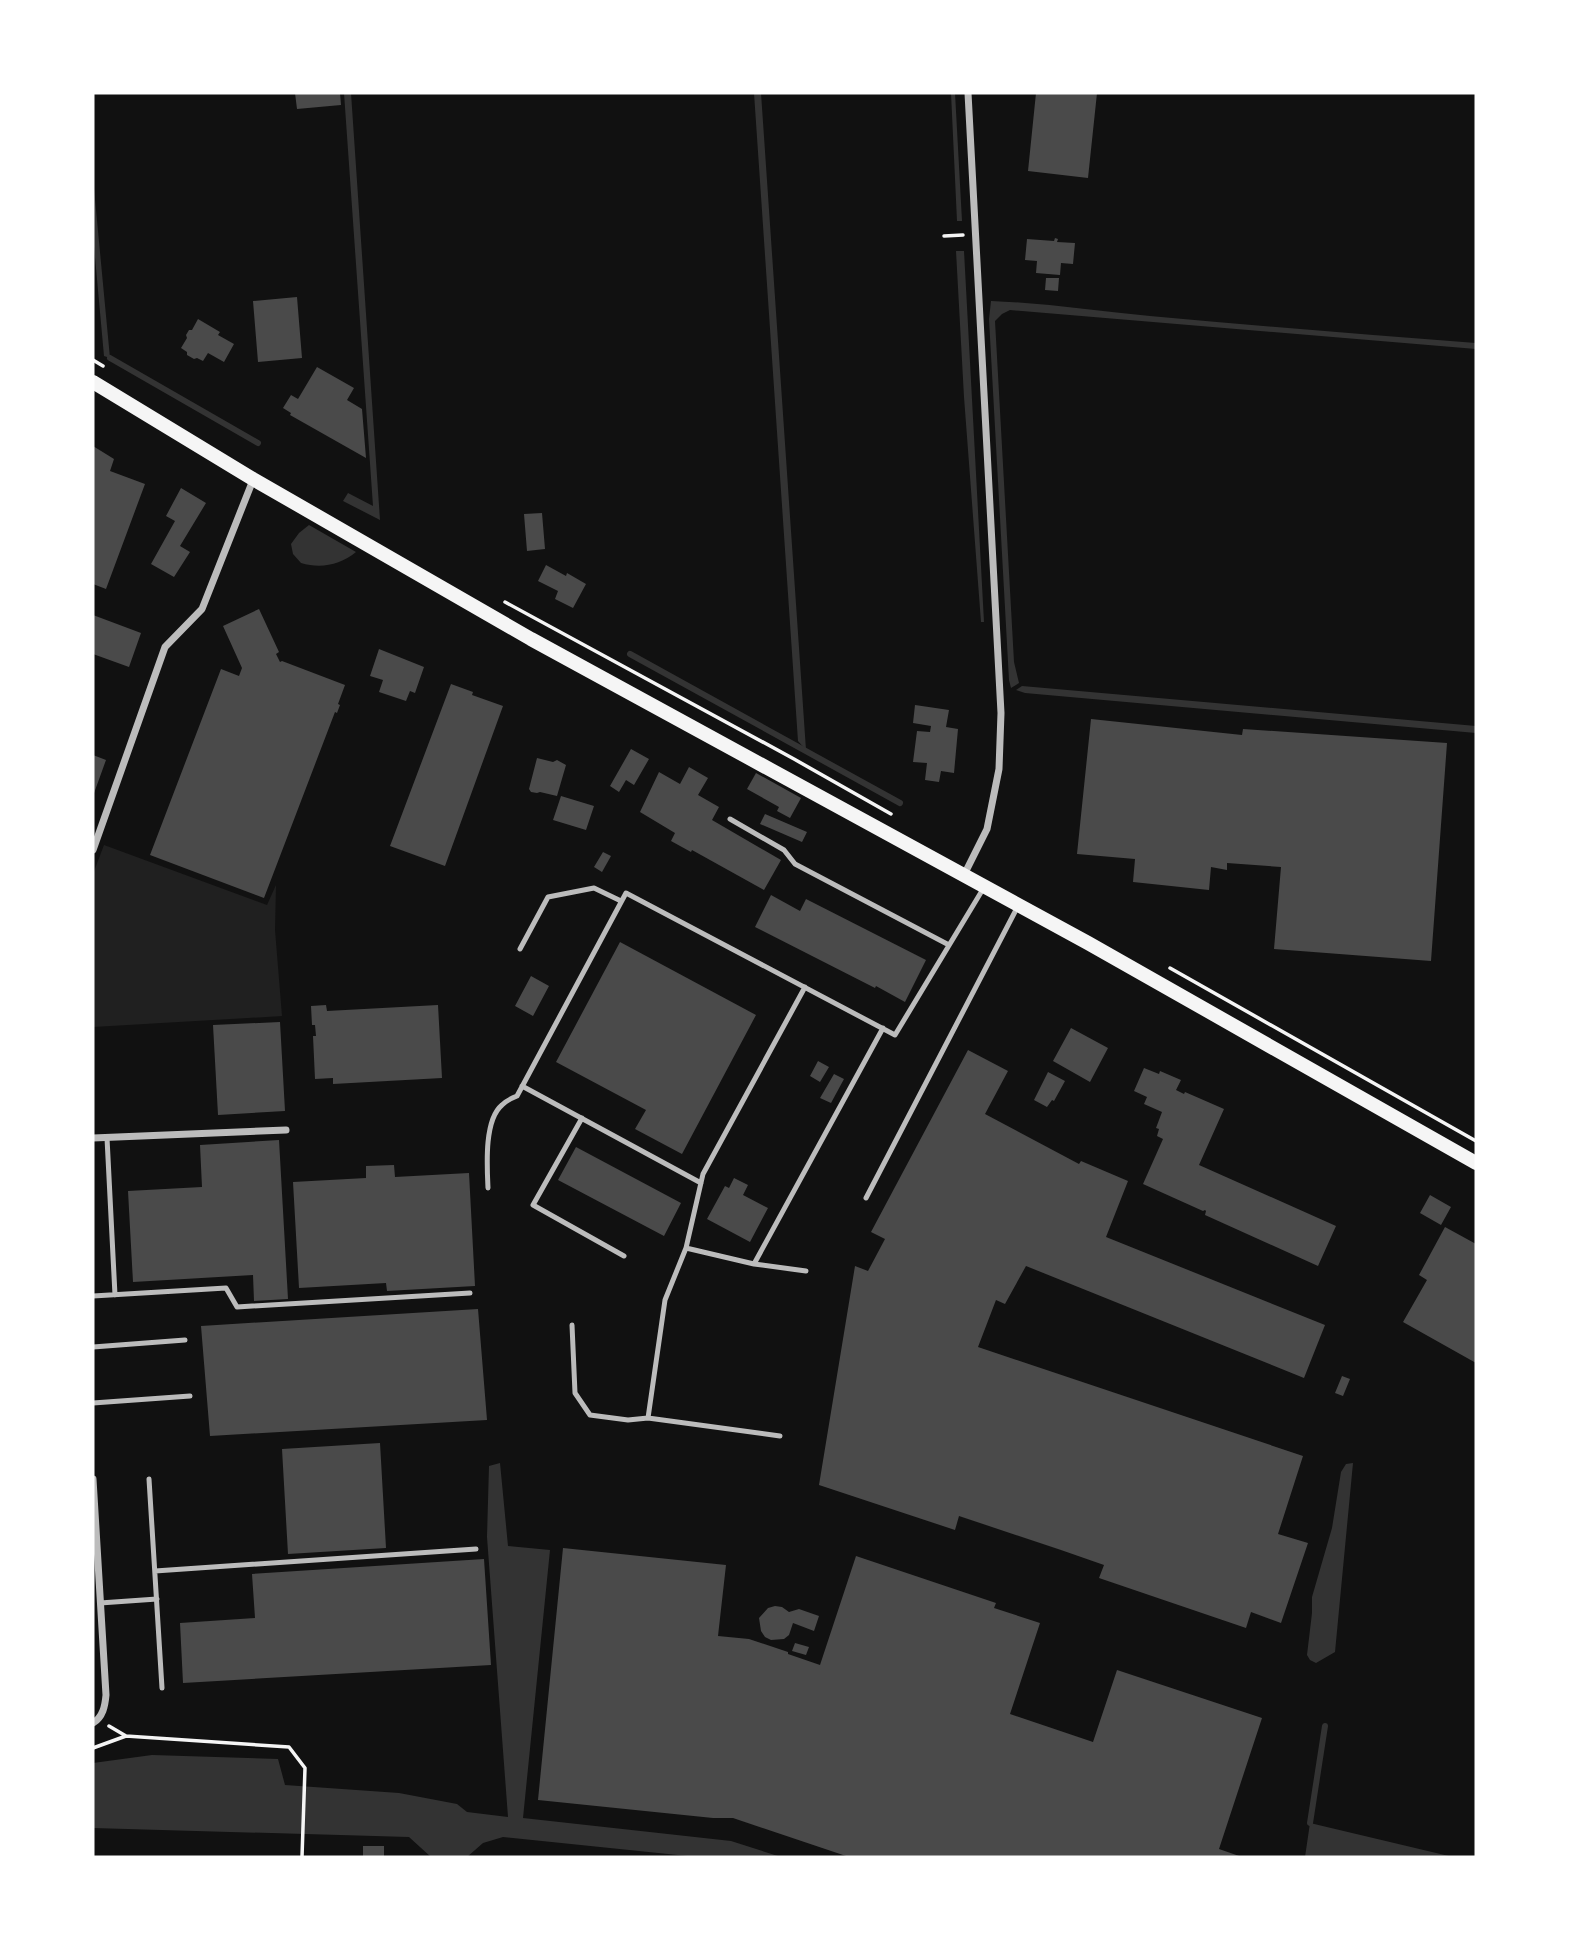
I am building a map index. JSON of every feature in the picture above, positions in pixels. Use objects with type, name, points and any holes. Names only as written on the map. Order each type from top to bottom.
[{"type":"main road","points":[[93,382],[253,479],[531,639],[985,886],[1476,1163]]},
{"type":"street","points":[[964,875],[987,829],[999,769],[1001,713],[968,93]]},
{"type":"street","points":[[93,850],[165,647],[202,609],[253,479]]},
{"type":"street","points":[[93,1138],[286,1130]]},
{"type":"street","points":[[93,1479],[107,1695],[104,1709],[95,1722]]},
{"type":"lane","points":[[730,819],[784,850],[795,864],[949,945]]},
{"type":"lane","points":[[488,1188],[487,1150],[491,1127],[500,1106],[517,1096],[626,893],[895,1035],[985,886]]},
{"type":"lane","points":[[520,949],[548,897],[594,888],[621,901]]},
{"type":"lane","points":[[866,1198],[1018,905]]},
{"type":"lane","points":[[648,1418],[665,1300],[686,1248],[702,1174],[805,987]]},
{"type":"lane","points":[[754,1264],[883,1028]]},
{"type":"lane","points":[[522,1086],[701,1183]]},
{"type":"lane","points":[[582,1118],[533,1205],[624,1256]]},
{"type":"lane","points":[[107,1138],[115,1295]]},
{"type":"lane","points":[[686,1248],[754,1264],[806,1271]]},
{"type":"lane","points":[[93,1296],[226,1288],[237,1307],[470,1293]]},
{"type":"lane","points":[[572,1325],[575,1393],[590,1415],[628,1420],[648,1418],[780,1436]]},
{"type":"lane","points":[[93,1347],[185,1339]]},
{"type":"lane","points":[[93,1403],[190,1396]]},
{"type":"lane","points":[[149,1479],[162,1688]]},
{"type":"lane","points":[[155,1571],[476,1549]]},
{"type":"lane","points":[[100,1603],[157,1599]]},
{"type":"path","points":[[944,236],[950,236]]},
{"type":"path","points":[[93,360],[107,369]]},
{"type":"path","points":[[495,597],[901,820]]},
{"type":"path","points":[[95,1722],[126,1736],[289,1747],[305,1768],[302,1857]]},
{"type":"path","points":[[93,1748],[126,1736]]},
{"type":"shaded area","points":[[344,93],[351,93],[380,520],[343,501],[348,493],[373,506]]},
{"type":"shaded area","points":[[754,93],[761,93],[806,750],[798,741]]},
{"type":"shaded area","points":[[951,93],[955,93],[962,221],[957,221]]},
{"type":"shaded area","points":[[93,178],[110,358],[104,356],[93,235]]},
{"type":"shaded area","points":[[956,251],[964,251],[984,622],[981,622],[964,397]]},
{"type":"shaded area","points":[[991,301],[1476,343],[1476,349],[1010,310],[1002,314],[995,321],[1014,662],[1019,683],[1011,688],[989,319]]},
{"type":"shaded area","points":[[309,525],[356,552],[330,565],[301,563],[293,554],[291,544]]},
{"type":"shaded area","points":[[1022,686],[1476,726],[1476,733],[1025,693],[1016,690]]},
{"type":"shaded area","points":[[104,845],[267,905],[276,885],[275,930],[282,1016],[93,1027],[93,874]]},
{"type":"shaded area","points":[[500,1463],[508,1546],[550,1550],[523,1818],[731,1841],[781,1857],[697,1857],[503,1837],[483,1843],[467,1857],[431,1857],[409,1837],[93,1828],[93,1763],[152,1755],[278,1759],[285,1785],[399,1793],[457,1804],[467,1812],[508,1817],[487,1537],[489,1466]]},
{"type":"shaded area","points":[[1353,1463],[1335,1652],[1316,1663],[1307,1655],[1312,1597],[1332,1528],[1341,1472],[1346,1464]]},
{"type":"shaded area","points":[[1310,1823],[1453,1857],[1305,1857]]},
{"type":"building","points":[[295,93],[340,93],[341,105],[297,109]]},
{"type":"building","points":[[1036,93],[1097,93],[1088,178],[1028,171]]},
{"type":"building","points":[[1055,238],[1058,239],[1057,242],[1075,243],[1073,264],[1061,263],[1060,275],[1036,273],[1037,261],[1025,260],[1027,239],[1054,241]]},
{"type":"building","points":[[1046,278],[1059,278],[1058,291],[1045,290]]},
{"type":"building","points":[[297,297],[302,358],[258,362],[253,301]]},
{"type":"building","points":[[198,319],[234,344],[224,362],[208,353],[203,361],[194,359],[181,348],[186,335]]},
{"type":"building","points":[[317,367],[354,388],[347,400],[362,409],[366,458],[290,415],[291,413],[283,408],[291,395],[298,399]]},
{"type":"building","points":[[93,446],[114,459],[110,471],[145,484],[106,589],[93,584]]},
{"type":"building","points":[[181,488],[206,503],[180,546],[190,552],[174,577],[151,564],[175,521],[166,516]]},
{"type":"building","points":[[542,513],[545,549],[527,551],[524,514]]},
{"type":"building","points":[[546,565],[586,584],[573,608],[555,599],[558,591],[538,581]]},
{"type":"building","points":[[259,609],[279,652],[276,654],[280,662],[345,685],[337,713],[335,712],[264,898],[150,855],[221,669],[239,676],[242,668],[223,626]]},
{"type":"building","points":[[93,615],[141,633],[129,667],[93,654]]},
{"type":"building","points":[[379,649],[424,667],[415,693],[410,691],[406,701],[379,692],[383,680],[370,676]]},
{"type":"building","points":[[451,684],[503,706],[445,866],[390,846]]},
{"type":"building","points":[[915,705],[949,710],[946,727],[958,729],[954,773],[941,771],[939,782],[925,780],[927,763],[913,762],[917,731],[930,732],[931,726],[913,723]]},
{"type":"building","points":[[1091,719],[1242,735],[1243,729],[1447,743],[1431,961],[1274,949],[1281,867],[1227,863],[1227,870],[1211,867],[1209,890],[1133,882],[1135,859],[1077,854]]},
{"type":"building","points":[[631,749],[649,759],[634,785],[626,780],[619,792],[610,786]]},
{"type":"building","points":[[93,755],[106,760],[93,796]]},
{"type":"building","points":[[537,758],[553,762],[557,760],[566,765],[557,796],[531,792],[529,789]]},
{"type":"building","points":[[689,767],[708,778],[698,795],[719,807],[712,820],[781,860],[764,890],[671,841],[675,833],[640,812],[659,772],[680,784]]},
{"type":"building","points":[[756,773],[801,798],[790,818],[777,811],[779,807],[747,789]]},
{"type":"building","points":[[561,796],[594,806],[586,830],[553,820]]},
{"type":"building","points":[[765,814],[807,832],[802,842],[760,824]]},
{"type":"building","points":[[603,852],[611,856],[602,872],[594,867]]},
{"type":"building","points":[[771,895],[800,911],[806,899],[926,960],[905,1002],[755,927]]},
{"type":"building","points":[[620,942],[756,1015],[682,1154],[635,1129],[646,1110],[556,1062]]},
{"type":"building","points":[[531,976],[549,986],[533,1016],[515,1006]]},
{"type":"building","points":[[326,1005],[327,1011],[438,1005],[442,1078],[333,1084],[333,1078],[315,1079],[313,1036],[316,1036],[315,1025],[312,1025],[311,1006]]},
{"type":"building","points":[[280,1022],[285,1111],[218,1115],[213,1025]]},
{"type":"building","points":[[1071,1028],[1108,1048],[1090,1082],[1053,1061]]},
{"type":"building","points":[[968,1050],[1008,1071],[985,1114],[1079,1164],[1081,1161],[1128,1181],[1106,1237],[1325,1325],[1304,1378],[1026,1266],[1005,1304],[996,1300],[978,1347],[1303,1456],[1278,1534],[1308,1543],[1281,1623],[1251,1612],[1246,1628],[1099,1578],[1104,1565],[1061,1550],[959,1516],[955,1530],[819,1485],[855,1266],[868,1271],[885,1239],[871,1232]]},
{"type":"building","points":[[818,1061],[829,1067],[820,1082],[810,1076]]},
{"type":"building","points":[[1144,1068],[1181,1080],[1176,1090],[1224,1109],[1199,1165],[1336,1226],[1318,1266],[1205,1215],[1205,1210],[1143,1184],[1163,1139],[1157,1136],[1159,1129],[1156,1128],[1162,1112],[1144,1104],[1147,1097],[1134,1091]]},
{"type":"building","points":[[1048,1072],[1065,1081],[1054,1101],[1047,1107],[1034,1100]]},
{"type":"building","points":[[834,1074],[844,1079],[831,1103],[820,1098]]},
{"type":"building","points":[[279,1140],[288,1299],[254,1301],[253,1275],[133,1282],[128,1191],[202,1187],[200,1145]]},
{"type":"building","points":[[576,1147],[681,1203],[664,1236],[558,1180]]},
{"type":"building","points":[[394,1165],[395,1177],[469,1173],[475,1286],[387,1291],[386,1283],[299,1288],[293,1182],[366,1178],[366,1166]]},
{"type":"building","points":[[734,1178],[748,1185],[743,1195],[768,1208],[750,1242],[707,1219],[725,1186],[729,1188]]},
{"type":"building","points":[[1430,1195],[1451,1207],[1441,1225],[1420,1213]]},
{"type":"building","points":[[1445,1227],[1476,1244],[1476,1363],[1403,1322],[1427,1280],[1419,1275]]},
{"type":"building","points":[[478,1309],[487,1420],[210,1436],[201,1326]]},
{"type":"building","points":[[1342,1376],[1350,1379],[1343,1396],[1335,1393]]},
{"type":"building","points":[[380,1443],[386,1548],[288,1554],[282,1449]]},
{"type":"building","points":[[563,1548],[726,1565],[718,1636],[749,1639],[820,1665],[856,1556],[996,1603],[994,1608],[1040,1623],[1010,1714],[1093,1742],[1117,1670],[1262,1718],[1219,1849],[1242,1857],[849,1857],[733,1818],[538,1800]]},
{"type":"building","points":[[484,1559],[491,1665],[183,1683],[180,1623],[255,1618],[252,1574]]},
{"type":"building","points":[[775,1606],[789,1612],[799,1609],[819,1616],[814,1631],[793,1623],[789,1635],[784,1639],[771,1640],[765,1637],[759,1618],[768,1608]]},
{"type":"building","points":[[795,1643],[809,1647],[806,1655],[792,1651]]},
{"type":"building","points":[[363,1846],[384,1846],[384,1857],[363,1857]]},
{"type":"waterway","points":[[110,358],[258,443]]},
{"type":"waterway","points":[[630,654],[900,803]]},
{"type":"waterway","points":[[1310,1823],[1325,1726]]}]
